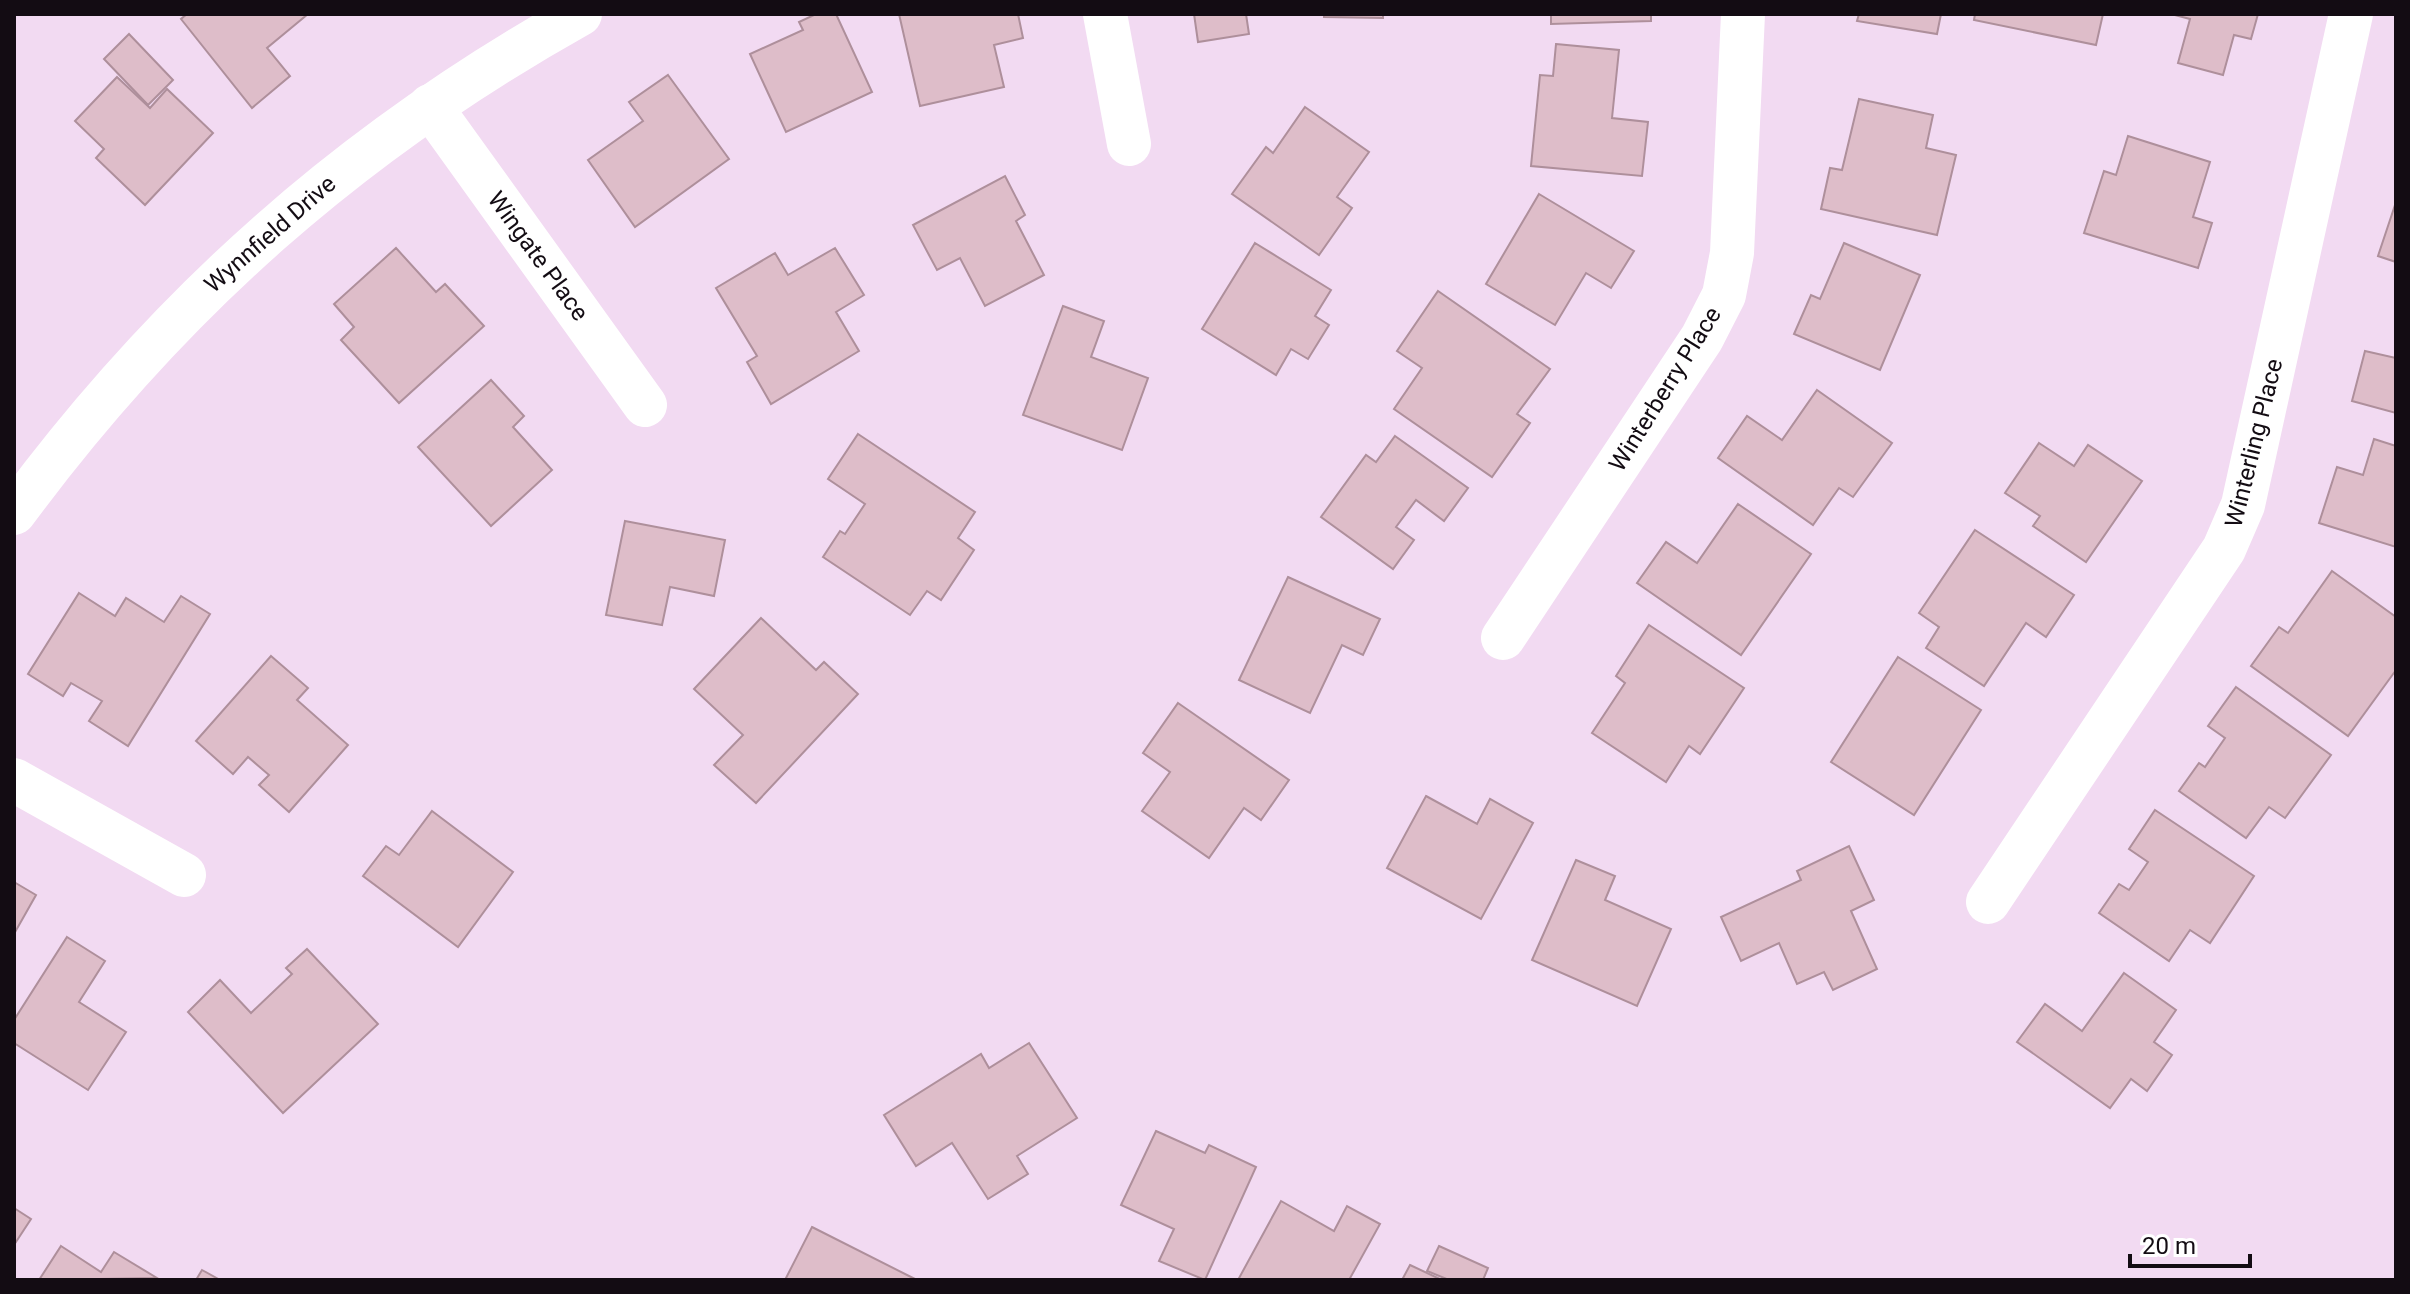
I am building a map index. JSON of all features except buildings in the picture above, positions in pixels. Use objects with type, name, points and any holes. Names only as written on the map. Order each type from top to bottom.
[{"type":"street","name":"Wynnfield Drive","points":[[14,513],[101,400],[207,289],[325,185],[430,106],[580,14]]},
{"type":"street","points":[[1105,14],[1129,144]]},
{"type":"street","name":"Winterberry Place","points":[[1503,638],[1702,338],[1724,295],[1732,253],[1743,14]]},
{"type":"street","name":"Winterling Place","points":[[1988,902],[2216,562],[2243,505],[2351,14]]},
{"type":"street","name":"Wingate Place","points":[[430,106],[645,405]]},
{"type":"street","points":[[14,780],[184,875]]}]
